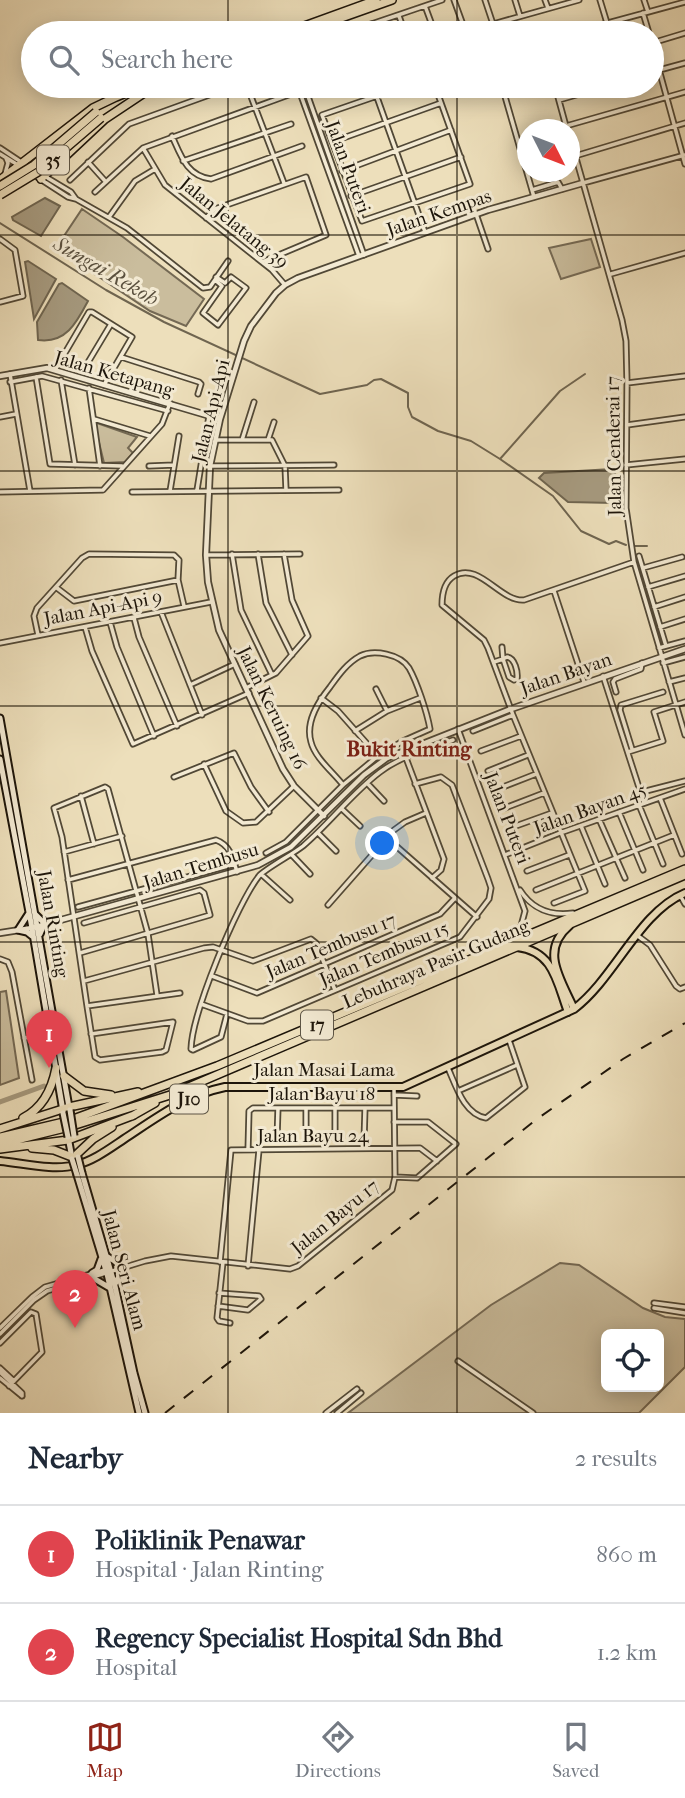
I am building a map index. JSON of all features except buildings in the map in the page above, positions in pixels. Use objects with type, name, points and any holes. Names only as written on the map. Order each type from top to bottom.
[{"type":"highway","points":[[333,21],[392,0]]},
{"type":"highway","points":[[318,21],[372,1]]},
{"type":"highway","points":[[2,178],[93,108],[114,98]]},
{"type":"highway","name":"35","points":[[0,195],[38,172],[116,98]]},
{"type":"highway","name":"35","points":[[0,186],[34,165],[98,115],[129,98]]},
{"type":"highway","points":[[43,178],[105,119],[137,98]]},
{"type":"highway","name":"Lebuhraya Pasir Gudang","points":[[0,1137],[68,1121],[217,1066],[685,869]]},
{"type":"highway","name":"Lebuhraya Pasir Gudang","points":[[0,1146],[170,1095],[685,875]]},
{"type":"highway","points":[[0,1129],[27,1116],[40,1106],[51,1088],[57,1068]]},
{"type":"highway","points":[[64,1076],[87,1092],[106,1095],[131,1094]]},
{"type":"highway","points":[[0,1129],[66,1109],[159,1087]]},
{"type":"highway","points":[[0,1146],[54,1150],[75,1157],[93,1139],[170,1095]]},
{"type":"highway","points":[[17,1147],[71,1138],[134,1115]]},
{"type":"main road","name":"Jalan Rinting","points":[[0,718],[3,753],[32,913]]},
{"type":"main road","name":"Jalan Rinting","points":[[0,760],[35,927],[52,1043],[71,1138]]},
{"type":"main road","name":"Jalan Masai Lama","points":[[0,1161],[78,1165],[98,1156],[170,1108],[209,1090],[225,1087],[394,1091],[571,1011],[596,990],[660,908],[682,894]]},
{"type":"main road","points":[[32,913],[49,923],[40,930],[36,938],[18,930],[32,913]]},
{"type":"main road","points":[[571,1011],[567,992],[553,956],[556,938],[572,923]]},
{"type":"main road","name":"Jalan Rinting","points":[[36,938],[64,1076],[66,1109]]},
{"type":"main road","points":[[516,947],[531,949],[545,957],[571,1011]]},
{"type":"main road","points":[[567,992],[576,1001],[584,1001]]},
{"type":"main road","name":"Jalan Seri Alam","points":[[71,1138],[79,1174],[109,1271],[128,1375],[139,1413]]},
{"type":"main road","points":[[103,1256],[124,1267],[112,1287],[93,1275],[103,1256]]},
{"type":"main road","name":"Jalan Seri Alam","points":[[112,1287],[145,1413]]},
{"type":"street","points":[[380,21],[442,0]]},
{"type":"street","points":[[454,0],[462,21]]},
{"type":"street","points":[[485,0],[492,21]]},
{"type":"street","points":[[515,0],[520,16]]},
{"type":"street","points":[[545,0],[548,8]]},
{"type":"street","points":[[503,21],[576,0]]},
{"type":"street","points":[[600,0],[606,21]]},
{"type":"street","points":[[644,0],[647,21]]},
{"type":"street","points":[[615,21],[685,2]]},
{"type":"street","points":[[425,6],[431,21]]},
{"type":"street","points":[[398,15],[400,21]]},
{"type":"street","points":[[664,39],[685,33]]},
{"type":"street","points":[[664,69],[685,63]]},
{"type":"street","points":[[664,87],[685,164]]},
{"type":"street","points":[[664,98],[685,92]]},
{"type":"street","points":[[70,180],[133,122],[200,98]]},
{"type":"street","points":[[252,98],[284,183]]},
{"type":"street","points":[[95,192],[143,148],[279,98]]},
{"type":"street","name":"Jalan Puteri","points":[[302,98],[362,255]]},
{"type":"street","name":"Jalan Puteri","points":[[308,98],[362,255]]},
{"type":"street","points":[[374,98],[322,116],[362,221],[470,184],[439,98]]},
{"type":"street","points":[[377,98],[425,232]]},
{"type":"street","points":[[505,98],[517,134]]},
{"type":"street","points":[[564,119],[559,100],[566,98]]},
{"type":"street","points":[[580,124],[664,98]]},
{"type":"street","points":[[332,142],[441,103]]},
{"type":"street","points":[[580,154],[685,123]]},
{"type":"street","points":[[183,161],[291,124]]},
{"type":"street","points":[[342,171],[451,130]]},
{"type":"street","points":[[172,136],[183,161],[202,178],[211,179],[302,146]]},
{"type":"street","points":[[0,148],[43,178],[71,192],[76,198],[127,228],[203,288],[207,289],[228,261]]},
{"type":"street","name":"Jalan Jelatang 39","points":[[143,148],[165,185],[262,262],[285,285]]},
{"type":"street","points":[[2,155],[20,163]]},
{"type":"street","points":[[2,155],[8,163],[2,178]]},
{"type":"street","name":"Jalan Kempas","points":[[285,285],[476,214],[684,155]]},
{"type":"street","points":[[351,196],[461,157]]},
{"type":"street","points":[[88,162],[106,182]]},
{"type":"street","points":[[109,217],[135,181],[155,169]]},
{"type":"street","name":"Jalan Cenderai 17","points":[[580,173],[611,275],[626,341],[626,508],[634,562],[685,735]]},
{"type":"street","points":[[206,218],[215,209],[306,177],[326,235],[262,262]]},
{"type":"street","points":[[530,182],[534,197]]},
{"type":"street","points":[[532,190],[558,182],[562,189]]},
{"type":"street","points":[[476,214],[488,249]]},
{"type":"street","points":[[0,239],[15,250],[23,296],[0,302]]},
{"type":"street","points":[[611,275],[685,253]]},
{"type":"street","points":[[231,277],[246,288],[218,325],[203,311],[222,286],[216,279],[225,283],[231,277]]},
{"type":"street","name":"Jalan Api-Api","points":[[211,602],[206,555],[207,491],[214,440],[244,341],[259,314],[285,285]]},
{"type":"street","points":[[55,370],[90,312],[132,337],[104,385]]},
{"type":"street","points":[[84,369],[111,324]]},
{"type":"street","points":[[121,357],[199,382],[201,384],[198,394]]},
{"type":"street","name":"Jalan Ketapang","points":[[0,376],[42,368],[55,370],[220,419]]},
{"type":"street","points":[[10,374],[30,491]]},
{"type":"street","points":[[627,383],[685,376]]},
{"type":"street","points":[[10,382],[36,377],[61,380],[167,411]]},
{"type":"street","points":[[36,377],[50,464],[124,466]]},
{"type":"street","points":[[61,380],[75,465]]},
{"type":"street","points":[[89,388],[100,466]]},
{"type":"street","points":[[242,440],[254,402]]},
{"type":"street","points":[[0,492],[100,492],[162,424],[170,403]]},
{"type":"street","points":[[0,417],[16,414]]},
{"type":"street","points":[[197,491],[209,416]]},
{"type":"street","points":[[627,425],[685,417]]},
{"type":"street","points":[[94,419],[150,436]]},
{"type":"street","points":[[268,440],[274,422]]},
{"type":"street","points":[[170,491],[179,436]]},
{"type":"street","points":[[214,440],[268,440],[275,443],[285,466],[286,490]]},
{"type":"street","points":[[626,465],[685,458]]},
{"type":"street","points":[[149,466],[174,465]]},
{"type":"street","points":[[210,466],[334,465]]},
{"type":"street","points":[[132,492],[339,490]]},
{"type":"street","points":[[38,635],[35,612],[82,558],[89,554],[174,555],[179,560],[178,580],[184,606]]},
{"type":"street","points":[[232,554],[241,610],[272,675]]},
{"type":"street","points":[[258,554],[266,603],[292,655]]},
{"type":"street","points":[[85,627],[92,651],[132,744],[154,736],[202,715],[272,675],[308,636],[292,600],[284,554]]},
{"type":"street","points":[[206,555],[300,554]]},
{"type":"street","points":[[639,556],[666,646]]},
{"type":"street","points":[[643,568],[682,557]]},
{"type":"street","points":[[554,903],[584,892],[484,640],[442,605],[443,589],[451,578],[464,573],[477,576],[518,601],[634,562]]},
{"type":"street","points":[[648,587],[685,576]]},
{"type":"street","points":[[56,587],[74,601],[178,580]]},
{"type":"street","points":[[554,590],[584,682]]},
{"type":"street","points":[[654,607],[685,597]]},
{"type":"street","name":"Jalan Api-Api 9","points":[[0,643],[211,602]]},
{"type":"street","name":"Jalan Keruing 16","points":[[211,602],[219,630],[283,769],[294,786],[324,816]]},
{"type":"street","points":[[161,612],[202,715]]},
{"type":"street","points":[[134,617],[139,637],[177,726]]},
{"type":"street","points":[[660,626],[685,619]]},
{"type":"street","points":[[110,622],[117,646],[154,736]]},
{"type":"street","points":[[659,648],[685,641]]},
{"type":"street","points":[[494,662],[503,659],[510,657],[517,679],[509,677],[503,659],[502,648]]},
{"type":"street","name":"Jalan Bayan","points":[[458,729],[584,682],[685,649]]},
{"type":"street","points":[[266,853],[286,842],[343,785],[378,756],[430,729],[409,668],[403,661],[389,655],[373,653],[352,662],[321,698],[310,725],[311,744],[343,785]]},
{"type":"street","points":[[663,663],[685,657]]},
{"type":"street","points":[[616,692],[613,682],[615,679],[641,669],[642,663]]},
{"type":"street","points":[[190,685],[235,664]]},
{"type":"street","points":[[603,676],[630,751],[641,804],[663,863]]},
{"type":"street","points":[[669,682],[685,678]]},
{"type":"street","points":[[376,689],[387,711]]},
{"type":"street","points":[[617,711],[621,705],[663,692]]},
{"type":"street","points":[[321,698],[335,708],[378,756]]},
{"type":"street","points":[[355,731],[387,711],[420,698]]},
{"type":"street","points":[[630,751],[663,741],[654,712],[685,702]]},
{"type":"street","points":[[473,731],[513,715]]},
{"type":"street","name":"Jalan Puteri","points":[[458,729],[525,914],[518,930],[503,946]]},
{"type":"street","name":"Jalan Tembusu","points":[[0,933],[35,927],[139,899],[237,872],[272,859],[291,847],[374,767],[403,750],[458,729]]},
{"type":"street","points":[[481,751],[521,736]]},
{"type":"street","points":[[227,1014],[221,1037],[191,1049],[201,1004],[234,921],[261,874],[292,855],[318,833],[380,772],[406,757],[453,740]]},
{"type":"street","points":[[403,750],[444,859],[440,870],[432,878]]},
{"type":"street","points":[[174,777],[232,752],[251,787],[269,812]]},
{"type":"street","points":[[488,771],[529,755]]},
{"type":"street","points":[[204,764],[220,801],[236,821],[243,823],[256,822],[294,786]]},
{"type":"street","points":[[495,790],[536,774]]},
{"type":"street","name":"Jalan Tembusu 15","points":[[201,1004],[248,1021],[263,1021],[456,939],[487,904],[491,888],[452,785],[441,777],[415,784]]},
{"type":"street","points":[[646,791],[685,781]]},
{"type":"street","points":[[367,783],[384,801]]},
{"type":"street","points":[[91,1034],[173,1022],[166,1050],[162,1052],[100,1060],[95,1057],[91,1034],[80,953],[64,852],[55,806],[105,787],[108,789],[148,934],[158,995]]},
{"type":"street","points":[[666,788],[669,795]]},
{"type":"street","name":"Jalan Bayan 45","points":[[505,855],[685,789]]},
{"type":"street","points":[[505,808],[544,793]]},
{"type":"street","points":[[81,796],[94,844]]},
{"type":"street","points":[[660,798],[681,854]]},
{"type":"street","points":[[342,809],[360,827]]},
{"type":"street","points":[[619,812],[643,870]]},
{"type":"street","points":[[328,905],[387,838],[405,822],[426,813]]},
{"type":"street","points":[[513,827],[552,813]]},
{"type":"street","points":[[599,820],[625,878]]},
{"type":"street","points":[[581,826],[605,884]]},
{"type":"street","points":[[318,833],[335,851]]},
{"type":"street","points":[[536,890],[674,835]]},
{"type":"street","points":[[64,852],[122,836]]},
{"type":"street","points":[[387,838],[477,917]]},
{"type":"street","points":[[68,880],[216,840],[231,852],[237,872]]},
{"type":"street","points":[[292,855],[310,874]]},
{"type":"street","points":[[527,871],[569,855]]},
{"type":"street","points":[[78,907],[235,864]]},
{"type":"street","points":[[261,874],[290,900]]},
{"type":"street","name":"Jalan Puteri","points":[[514,878],[526,899],[536,908],[567,914],[586,912]]},
{"type":"street","points":[[80,953],[210,915],[202,891],[84,923]]},
{"type":"street","points":[[682,894],[685,904]]},
{"type":"street","name":"Jalan Tembusu 17","points":[[212,976],[257,993],[440,914],[455,898]]},
{"type":"street","points":[[638,936],[650,945],[676,986],[680,989],[685,987]]},
{"type":"street","points":[[84,981],[204,948],[213,947],[255,961],[311,939],[316,943],[335,990]]},
{"type":"street","points":[[0,960],[8,962],[12,972],[32,1080]]},
{"type":"street","points":[[87,1006],[180,993]]},
{"type":"street","points":[[24,1038],[46,1035],[52,1043]]},
{"type":"street","points":[[448,1067],[465,1103],[483,1118],[489,1117],[525,1087],[509,1040]]},
{"type":"street","points":[[458,1091],[517,1065]]},
{"type":"street","points":[[394,1091],[416,1096]]},
{"type":"street","name":"Jalan Bayu 17","points":[[1,1333],[34,1300],[47,1291],[93,1275],[171,1256],[248,1266],[290,1269],[298,1266],[392,1190],[395,1177],[394,1091]]},
{"type":"street","points":[[277,1139],[278,1108]]},
{"type":"street","points":[[306,1108],[306,1139]]},
{"type":"street","points":[[335,1108],[335,1139]]},
{"type":"street","points":[[364,1141],[365,1108]]},
{"type":"street","name":"Jalan Bayu 18","points":[[248,1150],[250,1109],[394,1108]]},
{"type":"street","points":[[394,1122],[428,1122],[456,1144],[416,1178],[395,1177]]},
{"type":"street","name":"Jalan Bayu 24","points":[[221,1262],[231,1150],[420,1148],[437,1161]]},
{"type":"street","points":[[248,1266],[259,1150]]},
{"type":"street","points":[[221,1262],[218,1321],[230,1323]]},
{"type":"street","points":[[218,1306],[248,1310],[261,1299],[259,1296],[219,1293]]},
{"type":"street","points":[[685,1307],[654,1306],[685,1313]]},
{"type":"street","points":[[0,1343],[30,1312],[34,1312],[42,1352],[11,1383]]},
{"type":"street","points":[[458,1361],[533,1413]]},
{"type":"street","points":[[0,1370],[11,1383]]},
{"type":"street","points":[[0,1378],[11,1383]]},
{"type":"street","points":[[326,1413],[357,1389]]},
{"type":"street","points":[[337,1413],[361,1394]]},
{"type":"shaded area","points":[[45,198],[60,206],[41,236],[13,220],[12,217]]},
{"type":"shaded area","points":[[82,209],[204,299],[186,326],[150,311],[56,248]]},
{"type":"shaded area","points":[[591,239],[600,267],[561,279],[549,248]]},
{"type":"shaded area","points":[[28,261],[56,279],[34,319],[25,262]]},
{"type":"shaded area","points":[[62,283],[88,301],[75,324],[63,335],[56,339],[38,340],[37,322]]},
{"type":"shaded area","points":[[97,423],[137,437],[128,448],[133,453],[125,462],[104,463],[95,426]]},
{"type":"shaded area","points":[[612,469],[618,486],[614,503],[568,502],[539,478],[544,473]]},
{"type":"shaded area","points":[[6,991],[19,1078],[0,1085],[0,992]]},
{"type":"shaded area","points":[[560,1263],[579,1265],[643,1308],[665,1317],[685,1319],[685,1367],[664,1388],[664,1329],[601,1329],[601,1392],[660,1392],[639,1413],[348,1413],[491,1305]]},
{"type":"waterway","name":"Sungai Rekoh","points":[[0,223],[106,290],[164,322],[320,394],[367,385],[381,379],[408,393],[408,407],[412,417],[438,431],[471,441],[500,459],[553,496],[581,531],[609,544],[616,541],[626,545]]},
{"type":"waterway","points":[[500,459],[560,391],[585,374]]},
{"type":"waterway","points":[[635,546],[647,546]]},
{"type":"waterway","points":[[0,1102],[44,1086]]},
{"type":"railway","points":[[165,1413],[537,1119],[623,1059],[685,1023]]},
{"type":"place","name":"Poliklinik Penawar","points":[[49,1068]]},
{"type":"place","name":"Regency Specialist Hospital Sdn Bhd","points":[[75,1328]]},
{"type":"district","name":"Bukit Rinting","points":[[409,749]]}]
